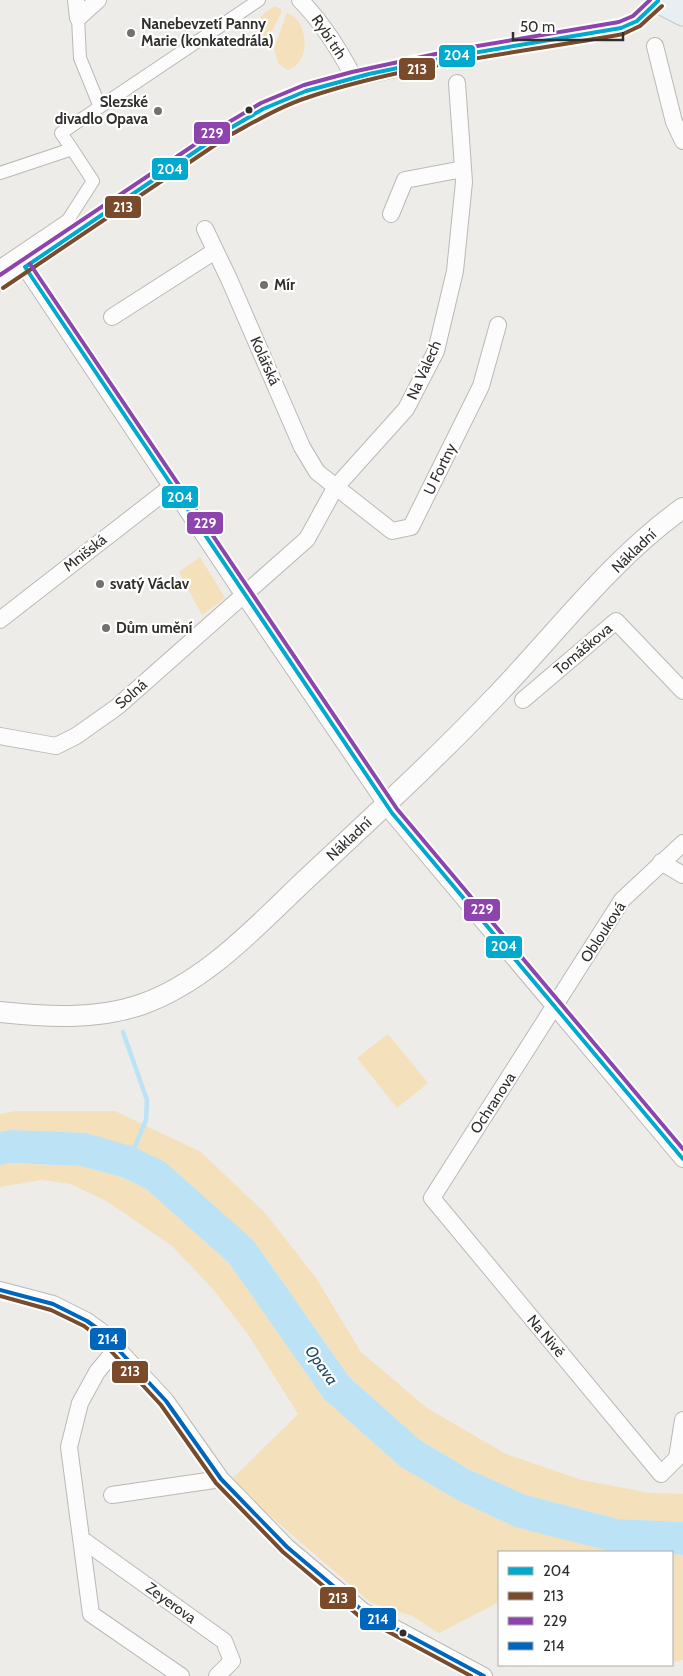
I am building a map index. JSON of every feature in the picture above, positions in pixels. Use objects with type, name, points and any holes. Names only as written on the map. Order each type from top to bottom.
[{"type":"main road","points":[[658,0],[683,13]]},
{"type":"street","points":[[76,0],[80,58],[100,107]]},
{"type":"street","points":[[78,18],[98,0]]},
{"type":"street","points":[[260,0],[61,132],[93,181],[68,220],[3,264],[5,280],[227,130],[263,109],[306,91],[354,78],[456,56],[621,28],[636,22],[658,0]]},
{"type":"street","name":"Rybí trh","points":[[300,0],[318,18],[343,56],[354,78]]},
{"type":"street","points":[[655,46],[674,122],[683,140]]},
{"type":"street","name":"Na Valech","points":[[243,594],[307,539],[335,488],[406,408],[436,350],[455,271],[463,169],[457,83]]},
{"type":"street","points":[[0,173],[72,149]]},
{"type":"street","points":[[391,214],[405,180],[463,169]]},
{"type":"street","name":"Kolářská","points":[[205,229],[302,447],[317,472],[335,488]]},
{"type":"street","points":[[112,317],[215,251]]},
{"type":"street","points":[[25,267],[171,487],[386,804],[683,1159]]},
{"type":"street","name":"U Fortny","points":[[335,488],[392,531],[411,527],[481,386],[498,325]]},
{"type":"street","name":"Mnišská","points":[[0,620],[171,487]]},
{"type":"street","name":"Nákladní","points":[[0,1012],[56,1016],[104,1013],[139,1005],[178,988],[216,961],[386,804],[493,699],[616,567],[644,540],[683,508]]},
{"type":"street","name":"Solná","points":[[0,736],[56,746],[76,736],[117,707],[243,594]]},
{"type":"street","name":"Tomáškova","points":[[522,700],[616,621],[683,691]]},
{"type":"street","name":"Oblouková","points":[[555,1007],[622,900],[683,843]]},
{"type":"street","points":[[661,862],[683,876]]},
{"type":"street","name":"Ochranova","points":[[432,1198],[555,1007]]},
{"type":"street","name":"Na Nivě","points":[[432,1198],[661,1474],[677,1458],[683,1420]]},
{"type":"street","points":[[0,1290],[53,1304],[87,1320],[117,1348],[166,1401],[221,1479],[288,1547],[363,1611],[484,1676]]},
{"type":"street","points":[[117,1348],[97,1372],[80,1403],[70,1447],[91,1614],[181,1676]]},
{"type":"street","points":[[112,1495],[221,1479]]},
{"type":"street","name":"Zeyerova","points":[[83,1540],[224,1641],[232,1661],[217,1676]]},
{"type":"shaded area","points":[[275,6],[281,9],[281,13],[264,47],[255,36],[256,24],[269,9]]},
{"type":"shaded area","points":[[287,13],[300,24],[305,42],[301,60],[287,70],[278,63],[274,48]]},
{"type":"shaded area","points":[[200,557],[225,598],[202,615],[179,572]]},
{"type":"shaded area","points":[[388,1034],[428,1083],[397,1108],[357,1058]]},
{"type":"shaded area","points":[[16,1111],[115,1111],[201,1152],[266,1214],[316,1278],[361,1352],[427,1408],[506,1454],[582,1480],[650,1493],[683,1494],[683,1522],[618,1519],[526,1495],[470,1470],[420,1440],[349,1377],[254,1241],[86,1133],[0,1132],[0,1114]]},
{"type":"shaded area","points":[[12,1163],[80,1166],[122,1177],[146,1189],[229,1263],[324,1399],[401,1467],[455,1499],[515,1527],[617,1551],[498,1551],[498,1603],[439,1633],[412,1616],[371,1603],[230,1481],[298,1414],[247,1333],[212,1288],[172,1246],[108,1202],[71,1184],[42,1180],[0,1187],[0,1165]]},
{"type":"shaded area","points":[[673,1554],[683,1555],[683,1660],[673,1663]]},
{"type":"water","name":"Opava","points":[[10,1130],[86,1133],[134,1147],[165,1162],[254,1241],[349,1377],[420,1440],[470,1470],[526,1495],[618,1519],[683,1522],[683,1555],[673,1554],[673,1551],[609,1551],[515,1527],[455,1499],[401,1467],[324,1399],[229,1263],[146,1189],[122,1177],[80,1166],[12,1163],[0,1165],[0,1132]]},
{"type":"waterway","points":[[123,1032],[147,1100],[146,1120],[133,1151]]},
{"type":"transit line","name":"229","points":[[0,275],[224,125],[261,103],[304,85],[352,72],[454,50],[619,22],[633,16],[650,0]]},
{"type":"transit line","name":"204","points":[[25,267],[227,130],[263,109],[306,91],[369,74],[455,56],[621,28],[637,21],[658,1]]},
{"type":"transit line","name":"213","points":[[3,288],[230,135],[288,105],[309,97],[385,76],[464,60],[623,34],[640,26],[662,6]]},
{"type":"transit line","name":"229","points":[[30,264],[397,809],[683,1149]]},
{"type":"transit line","name":"204","points":[[25,267],[392,813],[683,1159]]},
{"type":"transit line","name":"214","points":[[0,1290],[53,1304],[87,1321],[101,1331],[166,1401],[221,1479],[287,1547],[363,1611],[484,1676]]},
{"type":"transit line","name":"213","points":[[0,1296],[51,1310],[84,1326],[97,1336],[161,1405],[216,1483],[283,1552],[359,1616],[471,1676]]},
{"type":"place","name":"Nanebevzetí Panny Marie (konkatedrála)","points":[[131,33]]},
{"type":"place","name":"Slezské divadlo Opava","points":[[158,111]]},
{"type":"place","name":"Mír","points":[[264,285]]},
{"type":"place","name":"svatý Václav","points":[[100,584]]},
{"type":"place","name":"Dům umění","points":[[106,628]]}]
